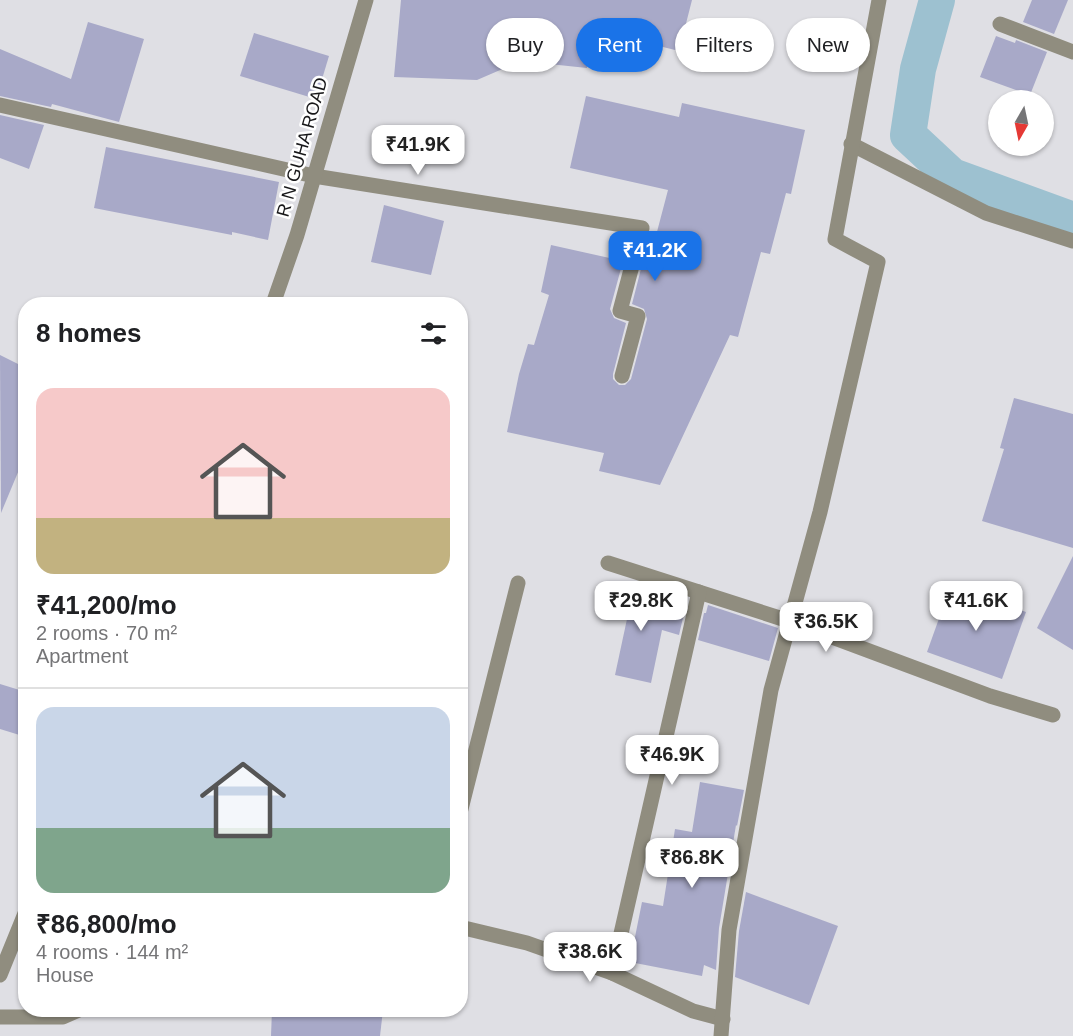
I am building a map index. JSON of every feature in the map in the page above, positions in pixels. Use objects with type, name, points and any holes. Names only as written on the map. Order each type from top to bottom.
[{"type":"street","name":"R N GUHA ROAD","points":[[275,297],[297,235],[366,0]]},
{"type":"street","points":[[721,1036],[729,930],[771,690],[820,512],[878,262],[835,239],[879,0]]},
{"type":"street","points":[[1000,24],[1073,52]]},
{"type":"street","points":[[0,105],[314,176],[642,228],[620,311],[638,316],[622,376]]},
{"type":"street","points":[[851,144],[986,213],[1073,242]]},
{"type":"street","points":[[608,563],[789,621],[990,696],[1053,715]]},
{"type":"street","points":[[468,781],[518,584]]},
{"type":"street","points":[[612,973],[699,592]]},
{"type":"street","points":[[468,929],[527,943],[612,973],[693,1011],[723,1019]]},
{"type":"street","points":[[0,975],[18,931]]},
{"type":"street","points":[[0,1017],[63,1017]]},
{"type":"building","points":[[401,0],[692,0],[687,18],[675,18],[675,50],[663,47],[663,18],[576,18],[576,67],[564,66],[564,18],[486,18],[486,72],[496,72],[477,80],[394,77]]},
{"type":"building","points":[[1032,0],[1068,0],[1054,34],[1023,22]]},
{"type":"building","points":[[88,22],[144,39],[119,122],[52,104],[51,107],[0,96],[0,49],[71,79]]},
{"type":"building","points":[[254,33],[329,56],[316,99],[240,76]]},
{"type":"building","points":[[996,36],[1015,43],[1016,40],[1047,52],[1032,90],[1016,90],[980,77]]},
{"type":"building","points":[[586,96],[679,117],[682,103],[805,130],[791,194],[786,193],[770,254],[761,252],[738,337],[730,335],[660,485],[599,471],[604,453],[507,432],[528,344],[534,345],[549,295],[541,292],[551,245],[623,261],[610,309],[614,318],[626,323],[613,374],[613,379],[619,385],[625,385],[631,379],[647,319],[644,309],[632,304],[642,265],[648,266],[668,190],[570,168]]},
{"type":"building","points":[[0,115],[44,125],[29,169],[0,158]]},
{"type":"building","points":[[106,147],[279,182],[268,240],[94,208]]},
{"type":"building","points":[[384,205],[444,221],[431,275],[371,262]]},
{"type":"building","points":[[0,355],[18,364],[18,472],[1,513]]},
{"type":"building","points":[[1014,398],[1073,414],[1073,548],[982,521],[1004,449],[1000,448]]},
{"type":"building","points":[[1073,556],[1073,650],[1037,628]]},
{"type":"building","points":[[951,585],[1026,612],[1002,679],[927,652]]},
{"type":"building","points":[[604,591],[685,609],[679,635],[662,630],[651,683],[615,675],[627,619],[599,611]]},
{"type":"building","points":[[708,605],[778,628],[769,661],[698,640]]},
{"type":"building","points":[[0,684],[18,690],[18,735],[0,729]]},
{"type":"building","points":[[700,782],[744,790],[719,928],[716,970],[704,965],[702,976],[630,962],[642,902],[663,906],[675,829],[692,832]]},
{"type":"building","points":[[746,892],[838,926],[809,1005],[735,977],[739,931]]},
{"type":"building","points":[[272,1017],[382,1017],[380,1036],[271,1036]]},
{"type":"waterway","points":[[937,0],[918,69],[908,135],[952,176],[1073,220]]}]
